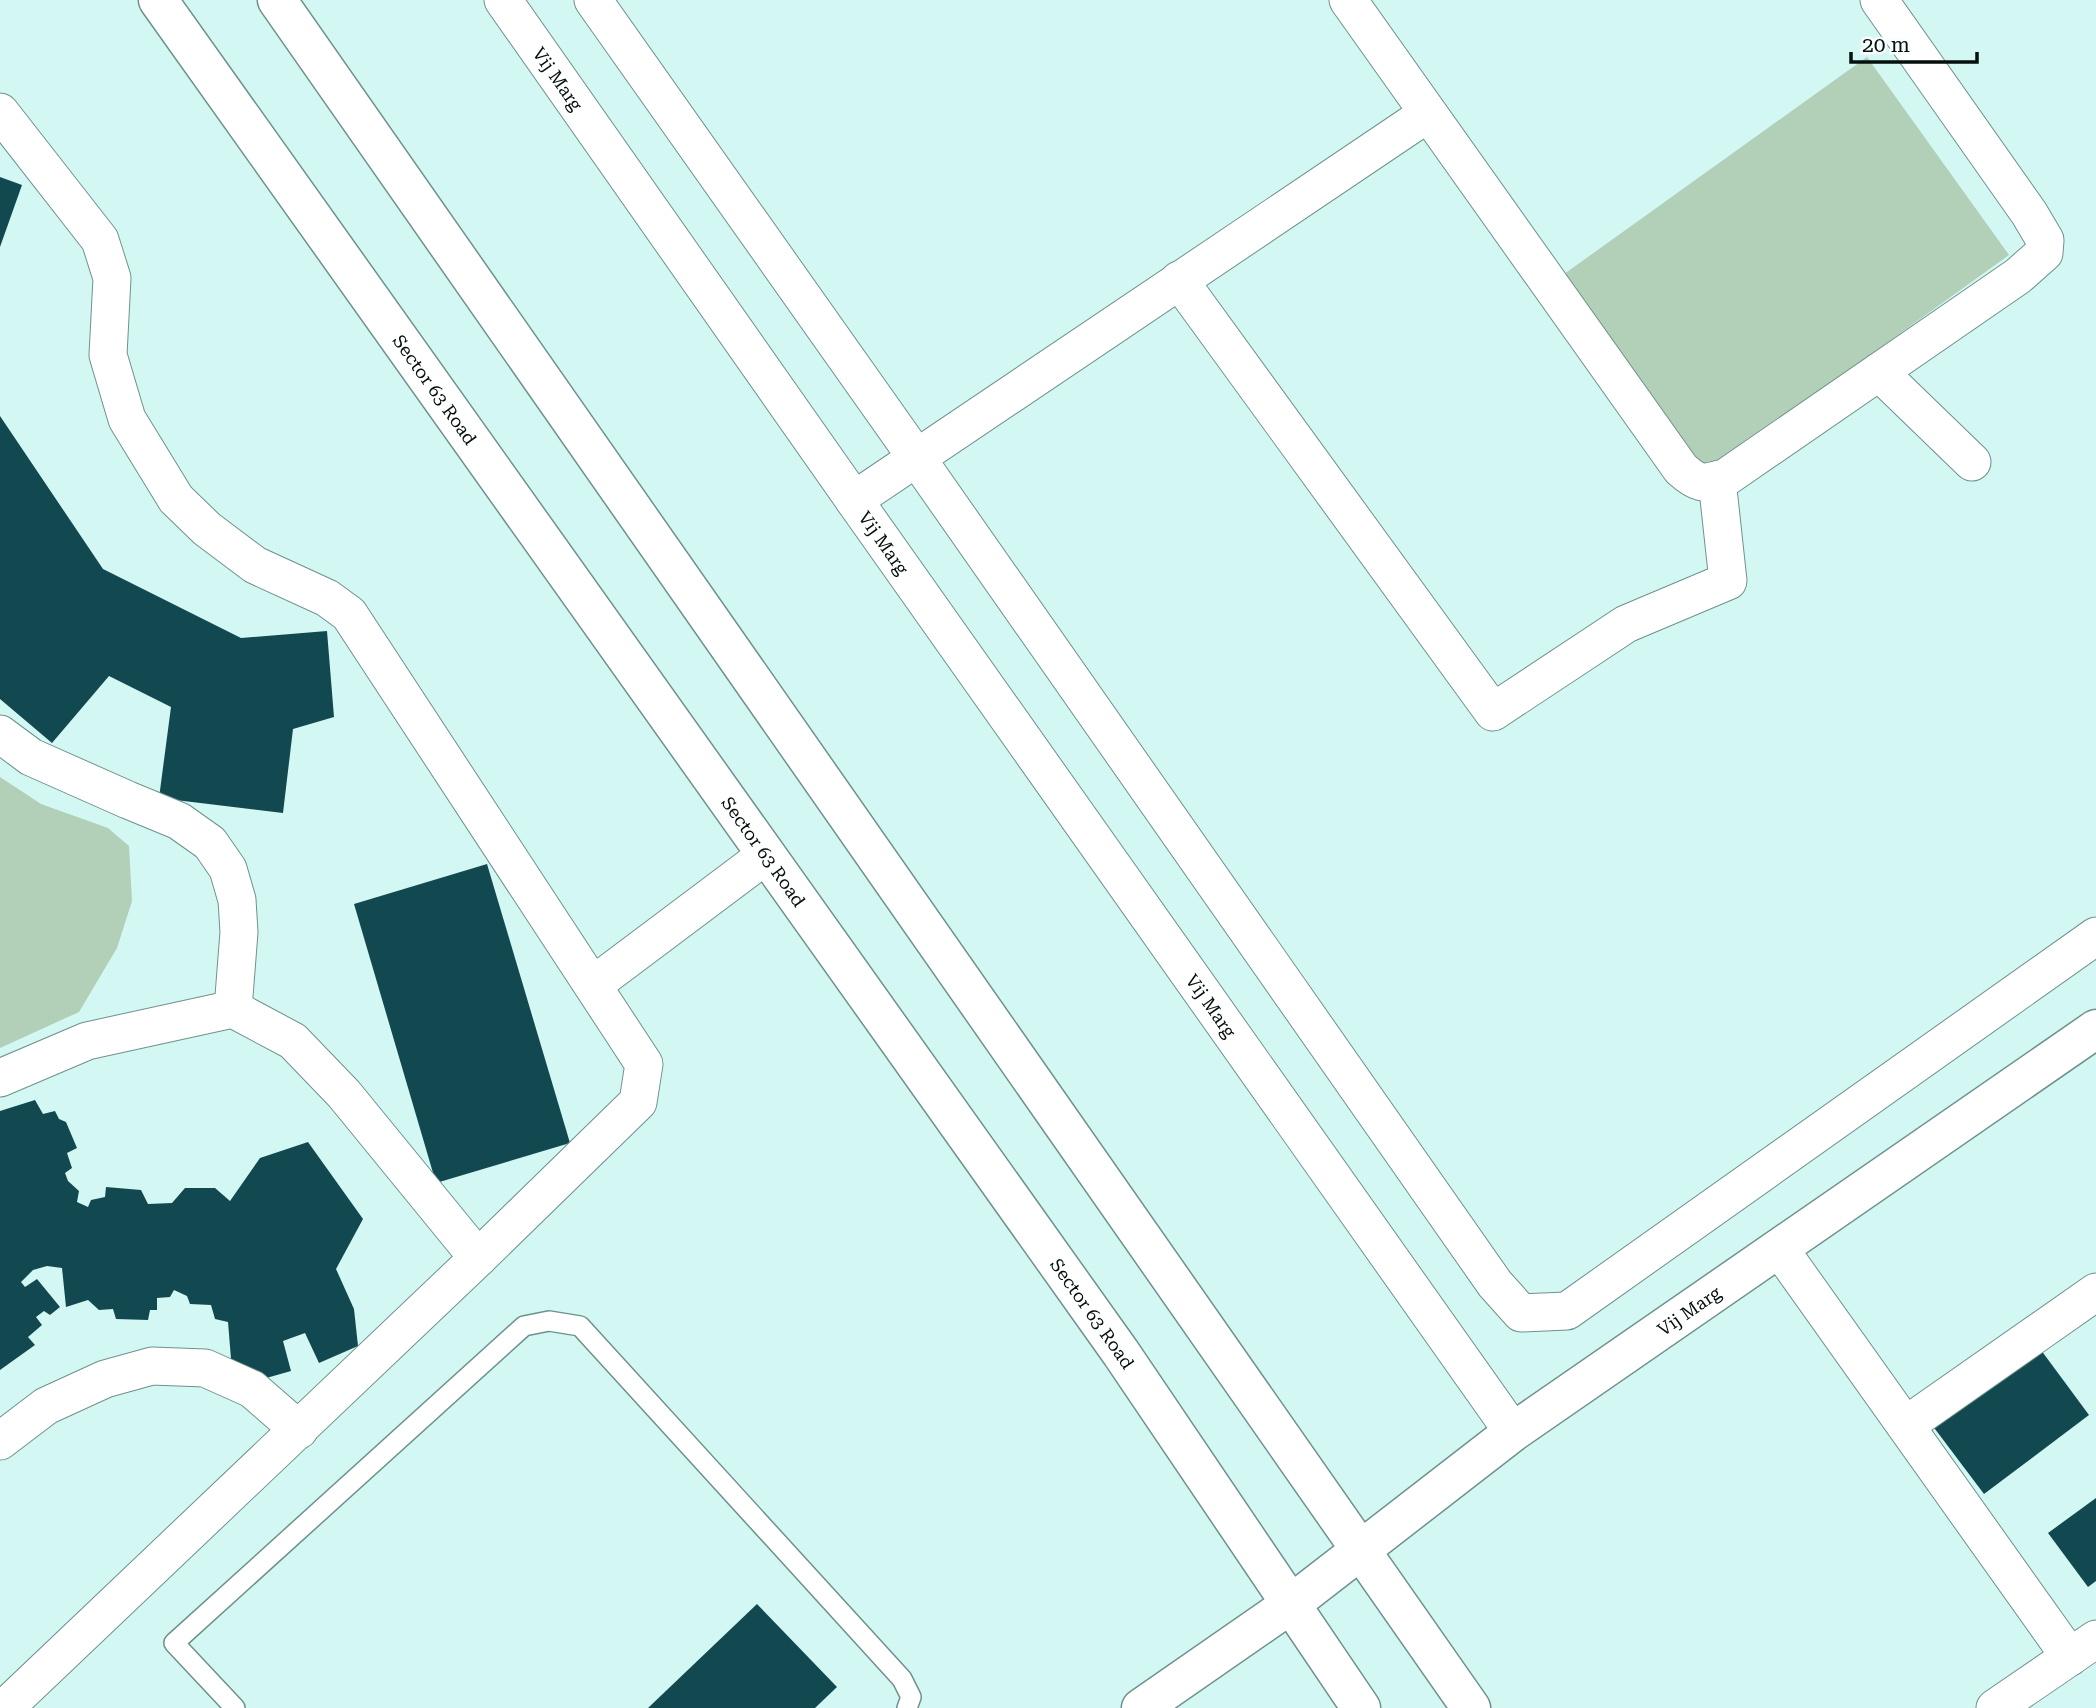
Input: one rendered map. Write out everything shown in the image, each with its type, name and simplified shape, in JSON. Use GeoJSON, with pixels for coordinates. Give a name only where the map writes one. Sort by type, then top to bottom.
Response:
{"type":"FeatureCollection","features":[{"type":"Feature","properties":{"kind":"street","name":"Sector 63 Road"},"geometry":{"type":"LineString","coordinates":[[158,0],[1121,1353],[1361,1708]]}},
{"type":"Feature","properties":{"kind":"street"},"geometry":{"type":"LineString","coordinates":[[277,0],[1471,1708]]}},
{"type":"Feature","properties":{"kind":"street","name":"Vij Marg"},"geometry":{"type":"LineString","coordinates":[[503,0],[1513,1432],[2096,1029]]}},
{"type":"Feature","properties":{"kind":"street"},"geometry":{"type":"LineString","coordinates":[[593,0],[1494,1284],[1521,1313],[1567,1311],[2096,936]]}},
{"type":"Feature","properties":{"kind":"street"},"geometry":{"type":"LineString","coordinates":[[1348,0],[1681,470],[1693,480],[1704,484],[1725,478],[2018,276],[2043,253],[2045,240],[2029,213],[1879,0]]}},
{"type":"Feature","properties":{"kind":"street"},"geometry":{"type":"LineString","coordinates":[[0,112],[100,240],[112,278],[108,355],[127,418],[176,499],[206,529],[254,565],[327,598],[349,614],[644,1064],[638,1102],[299,1430],[5,1708]]}},
{"type":"Feature","properties":{"kind":"street"},"geometry":{"type":"LineString","coordinates":[[854,500],[1427,114]]}},
{"type":"Feature","properties":{"kind":"street"},"geometry":{"type":"LineString","coordinates":[[1179,280],[1493,712],[1626,624],[1728,581],[1717,480]]}},
{"type":"Feature","properties":{"kind":"street"},"geometry":{"type":"LineString","coordinates":[[1879,372],[1972,462]]}},
{"type":"Feature","properties":{"kind":"street"},"geometry":{"type":"LineString","coordinates":[[0,734],[31,757],[179,821],[210,843],[228,869],[237,900],[239,932],[233,1009]]}},
{"type":"Feature","properties":{"kind":"street"},"geometry":{"type":"LineString","coordinates":[[593,985],[766,855]]}},
{"type":"Feature","properties":{"kind":"street"},"geometry":{"type":"LineString","coordinates":[[0,1078],[87,1041],[233,1009],[293,1041],[344,1094],[478,1258]]}},
{"type":"Feature","properties":{"kind":"street"},"geometry":{"type":"LineString","coordinates":[[1779,1248],[1906,1425],[2083,1648],[1995,1708]]}},
{"type":"Feature","properties":{"kind":"street"},"geometry":{"type":"LineString","coordinates":[[1906,1425],[2096,1293]]}},
{"type":"Feature","properties":{"kind":"street"},"geometry":{"type":"LineString","coordinates":[[0,1441],[46,1406],[105,1379],[152,1366],[205,1368],[253,1389],[299,1430]]}},
{"type":"Feature","properties":{"kind":"street"},"geometry":{"type":"LineString","coordinates":[[1141,1708],[1291,1604],[1513,1432]]}},
{"type":"Feature","properties":{"kind":"lane"},"geometry":{"type":"LineString","coordinates":[[234,1708],[174,1643],[524,1326],[549,1321],[580,1326],[902,1679],[911,1697],[907,1708]]}},
{"type":"Feature","properties":{"kind":"green space"},"geometry":{"type":"Polygon","coordinates":[[[1867,57],[2009,255],[1702,476],[1560,277],[1867,57]]]}},
{"type":"Feature","properties":{"kind":"green space"},"geometry":{"type":"Polygon","coordinates":[[[0,777],[41,804],[108,828],[129,846],[132,901],[117,948],[79,1012],[0,1048],[0,777]]]}},
{"type":"Feature","properties":{"kind":"building"},"geometry":{"type":"Polygon","coordinates":[[[0,177],[22,185],[0,247],[0,177]]]}},
{"type":"Feature","properties":{"kind":"building"},"geometry":{"type":"Polygon","coordinates":[[[0,416],[103,569],[241,638],[327,631],[334,717],[293,729],[283,813],[159,798],[171,707],[109,676],[52,743],[0,699],[0,416]]]}},
{"type":"Feature","properties":{"kind":"building"},"geometry":{"type":"Polygon","coordinates":[[[487,864],[570,1143],[436,1183],[354,904],[487,864]]]}},
{"type":"Feature","properties":{"kind":"building"},"geometry":{"type":"Polygon","coordinates":[[[35,1100],[43,1114],[55,1111],[59,1119],[66,1122],[77,1148],[67,1153],[72,1168],[65,1173],[68,1181],[79,1191],[77,1202],[88,1207],[91,1200],[105,1197],[106,1187],[141,1190],[148,1204],[172,1203],[185,1188],[215,1188],[230,1201],[260,1158],[308,1142],[363,1219],[336,1269],[354,1309],[358,1346],[319,1363],[305,1333],[283,1341],[291,1371],[252,1382],[231,1359],[228,1322],[215,1319],[211,1305],[190,1304],[187,1296],[174,1290],[170,1297],[157,1298],[157,1310],[150,1310],[148,1320],[116,1319],[113,1309],[99,1310],[88,1300],[66,1307],[62,1268],[47,1266],[33,1270],[21,1282],[25,1287],[37,1279],[60,1307],[50,1315],[44,1311],[36,1317],[42,1325],[28,1337],[35,1345],[0,1370],[0,1111],[35,1100]]]}},
{"type":"Feature","properties":{"kind":"building"},"geometry":{"type":"Polygon","coordinates":[[[2038,1346],[2089,1415],[1984,1494],[1932,1425],[2038,1346]]]}},
{"type":"Feature","properties":{"kind":"building"},"geometry":{"type":"Polygon","coordinates":[[[2096,1498],[2096,1581],[2088,1587],[2048,1533],[2096,1498]]]}},
{"type":"Feature","properties":{"kind":"building"},"geometry":{"type":"Polygon","coordinates":[[[757,1604],[837,1687],[815,1708],[648,1708],[757,1604]]]}}]}
